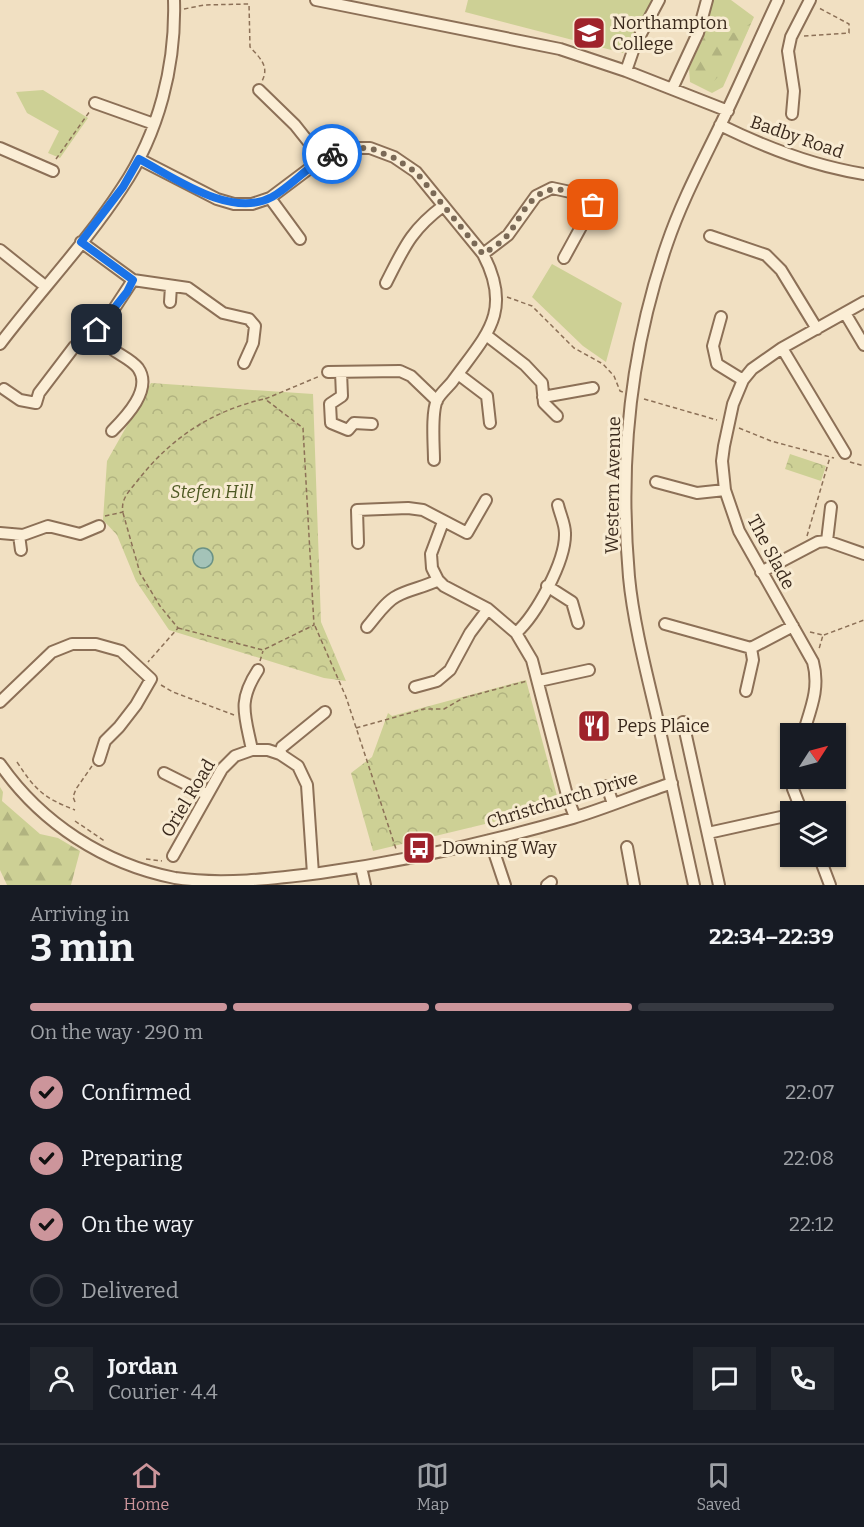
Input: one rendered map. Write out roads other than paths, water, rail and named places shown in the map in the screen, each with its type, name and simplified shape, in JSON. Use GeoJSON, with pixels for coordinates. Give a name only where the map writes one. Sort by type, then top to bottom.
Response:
{"type":"FeatureCollection","features":[{"type":"Feature","properties":{"kind":"street"},"geometry":{"type":"LineString","coordinates":[[318,0],[560,49],[626,71],[728,111]]}},
{"type":"Feature","properties":{"kind":"street"},"geometry":{"type":"LineString","coordinates":[[626,71],[635,45],[659,0]]}},
{"type":"Feature","properties":{"kind":"street"},"geometry":{"type":"LineString","coordinates":[[672,88],[698,33],[707,0]]}},
{"type":"Feature","properties":{"kind":"street","name":"Western Avenue"},"geometry":{"type":"LineString","coordinates":[[694,885],[646,672],[629,580],[626,530],[627,439],[637,358],[649,301],[667,243],[693,180],[728,111],[778,0]]}},
{"type":"Feature","properties":{"kind":"street"},"geometry":{"type":"LineString","coordinates":[[792,114],[794,91],[788,51],[791,37],[809,1]]}},
{"type":"Feature","properties":{"kind":"street"},"geometry":{"type":"LineString","coordinates":[[0,344],[123,187],[139,159],[154,124],[165,88],[172,51],[174,5]]}},
{"type":"Feature","properties":{"kind":"street"},"geometry":{"type":"LineString","coordinates":[[259,90],[295,125],[322,159]]}},
{"type":"Feature","properties":{"kind":"street"},"geometry":{"type":"LineString","coordinates":[[95,103],[154,124]]}},
{"type":"Feature","properties":{"kind":"street","name":"Badby Road"},"geometry":{"type":"LineString","coordinates":[[720,125],[777,151],[813,164],[864,174]]}},
{"type":"Feature","properties":{"kind":"street"},"geometry":{"type":"LineString","coordinates":[[0,148],[54,171]]}},
{"type":"Feature","properties":{"kind":"street"},"geometry":{"type":"LineString","coordinates":[[139,159],[217,199],[234,204],[252,204],[270,198],[322,159],[347,148],[370,148],[394,158],[416,172],[483,254],[491,269],[497,294],[493,322],[486,335],[436,401],[434,460]]}},
{"type":"Feature","properties":{"kind":"street"},"geometry":{"type":"LineString","coordinates":[[483,254],[508,235],[536,196],[552,188],[575,193],[598,208],[564,258]]}},
{"type":"Feature","properties":{"kind":"street"},"geometry":{"type":"LineString","coordinates":[[270,198],[300,239]]}},
{"type":"Feature","properties":{"kind":"street"},"geometry":{"type":"LineString","coordinates":[[386,284],[407,241],[417,228],[443,206]]}},
{"type":"Feature","properties":{"kind":"street"},"geometry":{"type":"LineString","coordinates":[[710,236],[766,255],[781,270],[817,329]]}},
{"type":"Feature","properties":{"kind":"street"},"geometry":{"type":"LineString","coordinates":[[81,242],[133,280],[188,288],[223,313],[249,319],[255,326],[253,343],[244,363]]}},
{"type":"Feature","properties":{"kind":"street"},"geometry":{"type":"LineString","coordinates":[[0,250],[45,286]]}},
{"type":"Feature","properties":{"kind":"street"},"geometry":{"type":"LineString","coordinates":[[4,389],[20,400],[36,403],[39,393],[74,347],[97,330],[127,292],[133,280]]}},
{"type":"Feature","properties":{"kind":"street"},"geometry":{"type":"LineString","coordinates":[[170,302],[171,286]]}},
{"type":"Feature","properties":{"kind":"street","name":"The Slade"},"geometry":{"type":"LineString","coordinates":[[806,723],[816,689],[813,662],[738,531],[725,490],[722,461],[728,423],[743,380],[752,369],[782,348],[864,302]]}},
{"type":"Feature","properties":{"kind":"street"},"geometry":{"type":"LineString","coordinates":[[845,313],[864,345]]}},
{"type":"Feature","properties":{"kind":"street"},"geometry":{"type":"LineString","coordinates":[[721,317],[713,346],[717,364],[743,380]]}},
{"type":"Feature","properties":{"kind":"street"},"geometry":{"type":"LineString","coordinates":[[97,330],[110,347],[137,366],[142,377],[142,388],[124,419],[112,431]]}},
{"type":"Feature","properties":{"kind":"street"},"geometry":{"type":"LineString","coordinates":[[486,335],[525,365],[542,383],[544,403],[556,417]]}},
{"type":"Feature","properties":{"kind":"street"},"geometry":{"type":"LineString","coordinates":[[782,348],[844,458]]}},
{"type":"Feature","properties":{"kind":"street"},"geometry":{"type":"LineString","coordinates":[[328,372],[400,371],[411,376],[436,401]]}},
{"type":"Feature","properties":{"kind":"street"},"geometry":{"type":"LineString","coordinates":[[340,372],[342,396],[330,404],[332,423],[348,430],[354,423],[372,424]]}},
{"type":"Feature","properties":{"kind":"street"},"geometry":{"type":"LineString","coordinates":[[458,374],[487,396],[490,423]]}},
{"type":"Feature","properties":{"kind":"street"},"geometry":{"type":"LineString","coordinates":[[543,397],[593,388]]}},
{"type":"Feature","properties":{"kind":"street"},"geometry":{"type":"LineString","coordinates":[[656,483],[697,493],[725,490]]}},
{"type":"Feature","properties":{"kind":"street"},"geometry":{"type":"LineString","coordinates":[[358,543],[357,510],[408,508],[423,510],[442,522],[467,533],[486,500]]}},
{"type":"Feature","properties":{"kind":"street"},"geometry":{"type":"LineString","coordinates":[[516,633],[526,624],[560,561],[565,532],[558,505]]}},
{"type":"Feature","properties":{"kind":"street"},"geometry":{"type":"LineString","coordinates":[[827,541],[831,507]]}},
{"type":"Feature","properties":{"kind":"street"},"geometry":{"type":"LineString","coordinates":[[442,522],[431,554],[432,568],[444,586],[488,609],[516,633],[532,660],[568,799],[575,817]]}},
{"type":"Feature","properties":{"kind":"street"},"geometry":{"type":"LineString","coordinates":[[0,533],[19,535],[48,526],[80,534],[99,526]]}},
{"type":"Feature","properties":{"kind":"street"},"geometry":{"type":"LineString","coordinates":[[19,535],[21,550]]}},
{"type":"Feature","properties":{"kind":"street"},"geometry":{"type":"LineString","coordinates":[[761,572],[818,542],[827,541],[864,554]]}},
{"type":"Feature","properties":{"kind":"street"},"geometry":{"type":"LineString","coordinates":[[367,627],[388,602],[398,595],[438,580]]}},
{"type":"Feature","properties":{"kind":"street"},"geometry":{"type":"LineString","coordinates":[[547,586],[572,602],[578,623]]}},
{"type":"Feature","properties":{"kind":"street"},"geometry":{"type":"LineString","coordinates":[[415,687],[437,681],[450,670],[470,633],[488,609]]}},
{"type":"Feature","properties":{"kind":"street"},"geometry":{"type":"LineString","coordinates":[[665,624],[751,648],[793,627]]}},
{"type":"Feature","properties":{"kind":"street"},"geometry":{"type":"LineString","coordinates":[[0,702],[51,652],[72,644],[96,644],[121,651],[151,679],[136,705],[105,741],[99,760]]}},
{"type":"Feature","properties":{"kind":"street"},"geometry":{"type":"LineString","coordinates":[[746,691],[753,660],[751,648]]}},
{"type":"Feature","properties":{"kind":"street"},"geometry":{"type":"LineString","coordinates":[[258,670],[250,683],[243,706],[252,750],[268,750],[280,754],[298,766],[307,785],[313,874]]}},
{"type":"Feature","properties":{"kind":"street"},"geometry":{"type":"LineString","coordinates":[[539,681],[589,670]]}},
{"type":"Feature","properties":{"kind":"street"},"geometry":{"type":"LineString","coordinates":[[280,754],[282,747],[325,712]]}},
{"type":"Feature","properties":{"kind":"street"},"geometry":{"type":"LineString","coordinates":[[683,722],[719,885]]}},
{"type":"Feature","properties":{"kind":"street","name":"Oriel Road"},"geometry":{"type":"LineString","coordinates":[[173,856],[222,769],[235,756],[252,750]]}},
{"type":"Feature","properties":{"kind":"street","name":"Christchurch Drive"},"geometry":{"type":"LineString","coordinates":[[0,764],[41,810],[68,832],[99,852],[124,864],[177,878],[233,883],[361,867],[490,840],[575,817],[672,783]]}},
{"type":"Feature","properties":{"kind":"street"},"geometry":{"type":"LineString","coordinates":[[164,772],[206,794]]}},
{"type":"Feature","properties":{"kind":"street"},"geometry":{"type":"LineString","coordinates":[[607,786],[613,804]]}},
{"type":"Feature","properties":{"kind":"street"},"geometry":{"type":"LineString","coordinates":[[708,833],[780,817]]}},
{"type":"Feature","properties":{"kind":"street"},"geometry":{"type":"LineString","coordinates":[[490,840],[505,885]]}},
{"type":"Feature","properties":{"kind":"street"},"geometry":{"type":"LineString","coordinates":[[627,847],[634,885]]}},
{"type":"Feature","properties":{"kind":"street"},"geometry":{"type":"LineString","coordinates":[[361,867],[365,885]]}},
{"type":"Feature","properties":{"kind":"street"},"geometry":{"type":"LineString","coordinates":[[823,867],[830,885]]}},
{"type":"Feature","properties":{"kind":"water"},"geometry":{"type":"Polygon","coordinates":[[[199,548],[207,548],[213,554],[213,562],[207,568],[199,568],[193,562],[193,554],[199,548]]]}},
{"type":"Feature","properties":{"kind":"place","name":"Northampton College"},"geometry":{"type":"Point","coordinates":[589,33]}},
{"type":"Feature","properties":{"kind":"place","name":"Peps Plaice"},"geometry":{"type":"Point","coordinates":[594,726]}},
{"type":"Feature","properties":{"kind":"place","name":"Downing Way"},"geometry":{"type":"Point","coordinates":[419,848]}},
{"type":"Feature","properties":{"kind":"park label","name":"Stefen Hill"},"geometry":{"type":"Point","coordinates":[212,492]}}]}
